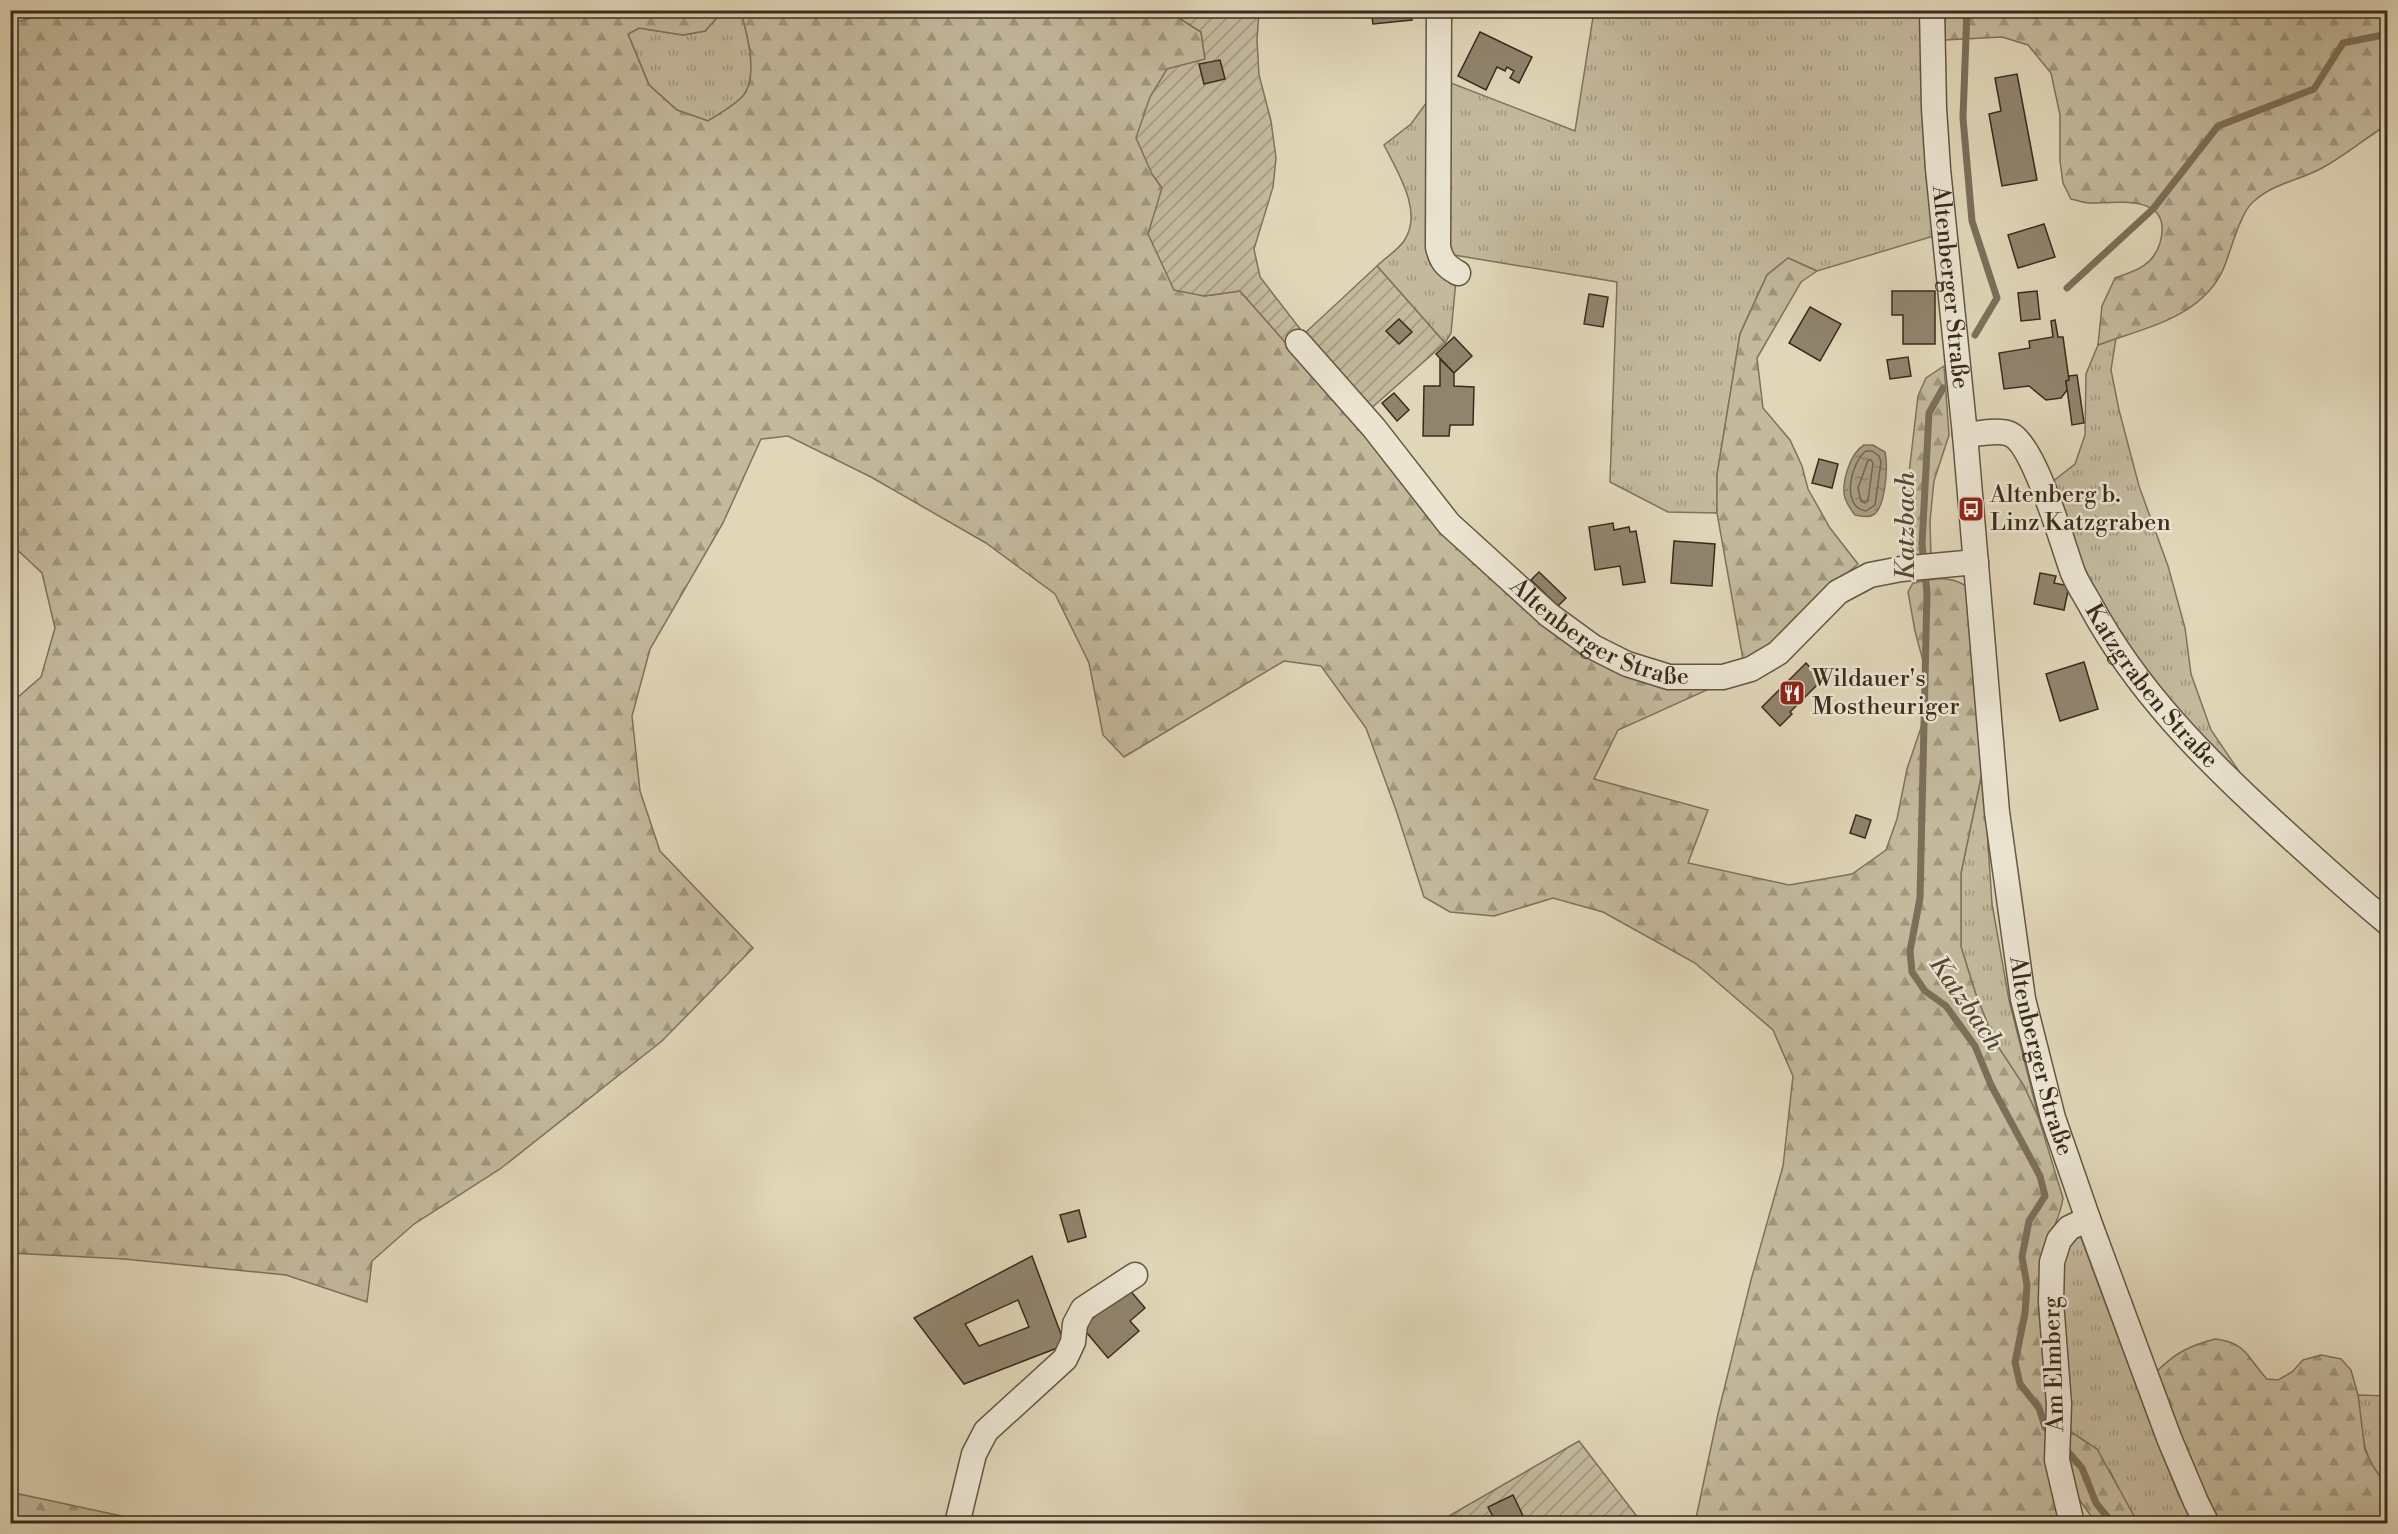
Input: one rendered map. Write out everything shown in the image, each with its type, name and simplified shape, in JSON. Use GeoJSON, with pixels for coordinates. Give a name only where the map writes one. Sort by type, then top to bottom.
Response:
{"type":"FeatureCollection","features":[{"type":"Feature","properties":{"kind":"street"},"geometry":{"type":"LineString","coordinates":[[1439,10],[1438,247],[1446,267],[1458,273]]}},
{"type":"Feature","properties":{"kind":"street","name":"Altenberger Straße"},"geometry":{"type":"LineString","coordinates":[[1932,10],[1938,169],[1965,435],[1998,812],[2023,999],[2053,1118],[2088,1219],[2169,1438],[2207,1524]]}},
{"type":"Feature","properties":{"kind":"street","name":"Altenberger Straße"},"geometry":{"type":"LineString","coordinates":[[1298,342],[1374,428],[1449,524],[1549,615],[1593,647],[1627,664],[1669,677],[1723,677],[1751,669],[1778,653],[1838,592],[1870,575],[1976,562]]}},
{"type":"Feature","properties":{"kind":"street","name":"Katzgraben Straße"},"geometry":{"type":"LineString","coordinates":[[1965,435],[2011,434],[2025,447],[2036,469],[2074,576],[2120,654],[2151,697],[2224,776],[2352,894],[2388,923]]}},
{"type":"Feature","properties":{"kind":"street","name":"Am Elmberg"},"geometry":{"type":"LineString","coordinates":[[2072,1524],[2057,1460],[2058,1438],[2051,1302],[2052,1262],[2059,1240],[2069,1228],[2088,1219]]}},
{"type":"Feature","properties":{"kind":"street"},"geometry":{"type":"LineString","coordinates":[[957,1524],[974,1454],[986,1431],[1065,1359],[1073,1342],[1075,1324],[1083,1309],[1135,1275]]}},
{"type":"Feature","properties":{"kind":"green space"},"geometry":{"type":"Polygon","coordinates":[[[64,10],[723,11],[705,31],[683,35],[639,28],[628,34],[649,85],[677,110],[708,121],[735,103],[748,88],[750,55],[741,12],[738,11],[1168,11],[1201,32],[1205,59],[1152,174],[1162,188],[1204,296],[1240,291],[1336,399],[1569,640],[1718,685],[1618,730],[1594,779],[1708,810],[1688,863],[1789,885],[1852,874],[1886,850],[1897,819],[1907,769],[1927,710],[1926,672],[1908,592],[1913,583],[1934,579],[1953,580],[1966,586],[1983,768],[1961,873],[1961,947],[1976,995],[1995,1042],[2024,1086],[2039,1119],[2063,1198],[2046,1247],[2066,1523],[1695,1523],[1718,1414],[1751,1280],[1783,1166],[1793,1076],[1773,1030],[1695,963],[1603,912],[1553,898],[1494,916],[1450,912],[1424,897],[1366,728],[1321,666],[1284,661],[1124,757],[1103,735],[1089,663],[1055,594],[986,543],[871,477],[788,436],[761,439],[723,523],[650,649],[632,716],[640,791],[660,851],[753,948],[662,1041],[500,1169],[414,1224],[372,1261],[367,1302],[286,1275],[124,1259],[11,1253],[10,704],[41,677],[55,628],[42,573],[11,544],[11,23],[64,10]]]}},
{"type":"Feature","properties":{"kind":"green space"},"geometry":{"type":"Polygon","coordinates":[[[723,11],[741,12],[750,55],[750,78],[743,96],[708,121],[677,110],[649,85],[628,34],[639,28],[683,35],[705,31],[723,11]]]}},
{"type":"Feature","properties":{"kind":"green space"},"geometry":{"type":"Polygon","coordinates":[[[1168,11],[1259,11],[1257,40],[1259,75],[1271,121],[1276,158],[1273,187],[1254,249],[1260,277],[1304,334],[1377,266],[1445,343],[1368,411],[1290,348],[1240,291],[1204,296],[1174,290],[1148,234],[1162,188],[1152,174],[1136,138],[1150,97],[1167,69],[1205,59],[1201,32],[1168,11]]]}},
{"type":"Feature","properties":{"kind":"green space"},"geometry":{"type":"Polygon","coordinates":[[[1594,11],[1922,11],[1926,177],[1937,235],[1817,271],[1788,258],[1767,275],[1740,334],[1717,475],[1717,513],[1668,512],[1610,482],[1617,282],[1448,254],[1446,81],[1575,131],[1594,11]]]}},
{"type":"Feature","properties":{"kind":"green space"},"geometry":{"type":"Polygon","coordinates":[[[1945,11],[2387,11],[2387,125],[2330,163],[2270,190],[2253,202],[2240,222],[2216,283],[2188,309],[2153,326],[2098,345],[2102,306],[2115,278],[2136,270],[2153,257],[2160,243],[2162,227],[2159,216],[2151,208],[2141,204],[2087,203],[2071,199],[2063,183],[2060,161],[2060,115],[2051,73],[2028,45],[2002,37],[1945,40],[1945,11]]]}},
{"type":"Feature","properties":{"kind":"green space"},"geometry":{"type":"Polygon","coordinates":[[[1432,95],[1432,156],[1456,280],[1451,333],[1445,343],[1377,266],[1404,241],[1411,217],[1406,192],[1384,145],[1411,124],[1432,95]]]}},
{"type":"Feature","properties":{"kind":"green space"},"geometry":{"type":"Polygon","coordinates":[[[1788,258],[1817,271],[1801,282],[1757,358],[1763,408],[1790,440],[1802,466],[1808,489],[1830,528],[1858,564],[1833,585],[1778,647],[1744,665],[1717,513],[1717,475],[1740,334],[1767,275],[1788,258]]]}},
{"type":"Feature","properties":{"kind":"green space"},"geometry":{"type":"Polygon","coordinates":[[[2116,338],[2111,370],[2119,410],[2139,486],[2168,566],[2185,628],[2191,674],[2211,730],[2249,786],[2146,680],[2086,581],[2052,482],[2075,464],[2085,435],[2086,374],[2098,345],[2116,338]]]}},
{"type":"Feature","properties":{"kind":"green space"},"geometry":{"type":"Polygon","coordinates":[[[1944,366],[1949,435],[1934,481],[1930,521],[1931,557],[1913,560],[1905,546],[1906,499],[1918,396],[1926,378],[1944,366]]]}},
{"type":"Feature","properties":{"kind":"green space"},"geometry":{"type":"Polygon","coordinates":[[[1983,768],[1992,904],[2009,1000],[2039,1119],[2024,1086],[1995,1042],[1976,995],[1961,947],[1961,873],[1983,768]]]}},
{"type":"Feature","properties":{"kind":"green space"},"geometry":{"type":"Polygon","coordinates":[[[2080,1235],[2157,1441],[2179,1496],[2195,1523],[2138,1523],[2110,1471],[2065,1428],[2056,1279],[2070,1237],[2080,1235]]]}},
{"type":"Feature","properties":{"kind":"green space"},"geometry":{"type":"Polygon","coordinates":[[[2215,1339],[2241,1348],[2267,1379],[2278,1380],[2292,1372],[2303,1360],[2321,1355],[2341,1359],[2351,1370],[2358,1395],[2365,1450],[2387,1487],[2387,1523],[2221,1523],[2186,1449],[2157,1371],[2184,1350],[2215,1339]]]}},
{"type":"Feature","properties":{"kind":"green space"},"geometry":{"type":"Polygon","coordinates":[[[2358,1395],[2387,1396],[2387,1487],[2372,1467],[2364,1444],[2358,1395]]]}},
{"type":"Feature","properties":{"kind":"green space"},"geometry":{"type":"Polygon","coordinates":[[[2065,1428],[2097,1449],[2138,1523],[2096,1523],[2071,1488],[2065,1428]]]}},
{"type":"Feature","properties":{"kind":"green space"},"geometry":{"type":"Polygon","coordinates":[[[1579,1441],[1642,1523],[1435,1524],[1579,1441]]]}},
{"type":"Feature","properties":{"kind":"green space"},"geometry":{"type":"Polygon","coordinates":[[[10,1492],[154,1523],[11,1523],[10,1492]]]}},
{"type":"Feature","properties":{"kind":"water"},"geometry":{"type":"Polygon","coordinates":[[[1864,445],[1873,445],[1885,452],[1886,466],[1881,504],[1873,515],[1866,517],[1855,515],[1844,492],[1851,461],[1864,445]]]}},
{"type":"Feature","properties":{"kind":"building"},"geometry":{"type":"Polygon","coordinates":[[[1371,10],[1411,10],[1412,20],[1373,24],[1371,10]]]}},
{"type":"Feature","properties":{"kind":"building"},"geometry":{"type":"Polygon","coordinates":[[[1480,32],[1532,57],[1519,83],[1510,78],[1514,71],[1507,67],[1505,71],[1497,67],[1486,90],[1458,76],[1480,32]]]}},
{"type":"Feature","properties":{"kind":"building"},"geometry":{"type":"Polygon","coordinates":[[[1220,60],[1225,79],[1204,84],[1199,64],[1220,60]]]}},
{"type":"Feature","properties":{"kind":"building"},"geometry":{"type":"Polygon","coordinates":[[[2017,74],[2037,180],[2002,186],[1989,114],[2001,111],[1995,78],[2017,74]]]}},
{"type":"Feature","properties":{"kind":"building"},"geometry":{"type":"Polygon","coordinates":[[[2044,224],[2055,257],[2018,268],[2008,235],[2044,224]]]}},
{"type":"Feature","properties":{"kind":"building"},"geometry":{"type":"Polygon","coordinates":[[[1892,291],[1935,291],[1935,344],[1903,344],[1903,315],[1892,315],[1892,291]]]}},
{"type":"Feature","properties":{"kind":"building"},"geometry":{"type":"Polygon","coordinates":[[[2037,291],[2040,319],[2021,321],[2018,293],[2037,291]]]}},
{"type":"Feature","properties":{"kind":"building"},"geometry":{"type":"Polygon","coordinates":[[[1589,294],[1608,297],[1603,327],[1584,324],[1589,294]]]}},
{"type":"Feature","properties":{"kind":"building"},"geometry":{"type":"Polygon","coordinates":[[[1810,307],[1841,324],[1820,361],[1789,343],[1810,307]]]}},
{"type":"Feature","properties":{"kind":"building"},"geometry":{"type":"Polygon","coordinates":[[[1399,319],[1412,332],[1399,344],[1386,331],[1399,319]]]}},
{"type":"Feature","properties":{"kind":"building"},"geometry":{"type":"Polygon","coordinates":[[[2055,320],[2058,337],[2063,337],[2069,380],[2066,381],[2067,390],[2061,398],[2046,400],[2029,386],[2004,389],[1999,353],[2030,348],[2029,341],[2053,337],[2051,321],[2055,320]]]}},
{"type":"Feature","properties":{"kind":"building"},"geometry":{"type":"Polygon","coordinates":[[[1454,337],[1472,356],[1454,373],[1436,354],[1454,337]]]}},
{"type":"Feature","properties":{"kind":"building"},"geometry":{"type":"Polygon","coordinates":[[[1908,357],[1911,376],[1890,379],[1887,360],[1908,357]]]}},
{"type":"Feature","properties":{"kind":"building"},"geometry":{"type":"Polygon","coordinates":[[[1440,359],[1454,373],[1454,386],[1474,387],[1473,425],[1450,425],[1449,436],[1423,436],[1424,386],[1440,386],[1440,359]]]}},
{"type":"Feature","properties":{"kind":"building"},"geometry":{"type":"Polygon","coordinates":[[[2077,375],[2084,423],[2072,425],[2066,381],[2069,380],[2069,376],[2077,375]]]}},
{"type":"Feature","properties":{"kind":"building"},"geometry":{"type":"Polygon","coordinates":[[[1394,393],[1409,410],[1397,421],[1382,403],[1394,393]]]}},
{"type":"Feature","properties":{"kind":"building"},"geometry":{"type":"Polygon","coordinates":[[[1819,459],[1838,464],[1832,488],[1812,483],[1819,459]]]}},
{"type":"Feature","properties":{"kind":"building"},"geometry":{"type":"Polygon","coordinates":[[[1613,523],[1614,530],[1629,527],[1630,532],[1636,531],[1645,582],[1623,585],[1620,566],[1595,570],[1589,527],[1613,523]]]}},
{"type":"Feature","properties":{"kind":"building"},"geometry":{"type":"Polygon","coordinates":[[[1674,541],[1715,544],[1712,586],[1671,583],[1674,541]]]}},
{"type":"Feature","properties":{"kind":"building"},"geometry":{"type":"Polygon","coordinates":[[[1539,572],[1566,598],[1558,606],[1531,580],[1539,572]]]}},
{"type":"Feature","properties":{"kind":"building"},"geometry":{"type":"Polygon","coordinates":[[[2040,573],[2056,576],[2054,583],[2069,586],[2064,610],[2034,604],[2040,573]]]}},
{"type":"Feature","properties":{"kind":"building"},"geometry":{"type":"Polygon","coordinates":[[[2084,662],[2098,709],[2060,721],[2046,674],[2084,662]]]}},
{"type":"Feature","properties":{"kind":"building","name":"Wildauer's Mostheuriger"},"geometry":{"type":"Polygon","coordinates":[[[1806,663],[1822,680],[1790,712],[1792,714],[1780,726],[1762,707],[1806,663]]]}},
{"type":"Feature","properties":{"kind":"building"},"geometry":{"type":"Polygon","coordinates":[[[1856,815],[1871,820],[1865,838],[1850,833],[1856,815]]]}},
{"type":"Feature","properties":{"kind":"building"},"geometry":{"type":"Polygon","coordinates":[[[1079,1210],[1086,1237],[1068,1242],[1060,1215],[1079,1210]]]}},
{"type":"Feature","properties":{"kind":"building"},"geometry":{"type":"Polygon","coordinates":[[[1032,1256],[1065,1345],[964,1384],[914,1318],[1032,1256]],[[1018,1300],[965,1324],[979,1346],[1029,1327],[1018,1300]]]}},
{"type":"Feature","properties":{"kind":"building"},"geometry":{"type":"Polygon","coordinates":[[[1128,1288],[1145,1308],[1130,1321],[1139,1331],[1108,1358],[1082,1327],[1128,1288]]]}},
{"type":"Feature","properties":{"kind":"building"},"geometry":{"type":"Polygon","coordinates":[[[1513,1495],[1524,1518],[1512,1524],[1497,1524],[1488,1507],[1513,1495]]]}},
{"type":"Feature","properties":{"kind":"waterway","name":"Katzbach"},"geometry":{"type":"LineString","coordinates":[[1967,10],[1963,118],[1972,221],[1997,298],[1975,335]]}},
{"type":"Feature","properties":{"kind":"waterway"},"geometry":{"type":"LineString","coordinates":[[2067,288],[2153,209],[2218,126],[2314,89],[2343,43],[2388,34]]}},
{"type":"Feature","properties":{"kind":"waterway","name":"Katzbach"},"geometry":{"type":"LineString","coordinates":[[1943,388],[1929,413],[1922,544],[1927,593],[1920,898],[1910,951],[1912,972],[1925,991],[1946,1006],[1975,1046],[1991,1085],[2040,1176],[2045,1196],[2029,1221],[2022,1257],[2027,1285],[2025,1313],[2015,1362],[2020,1384],[2039,1408],[2045,1427],[2052,1435]]}},
{"type":"Feature","properties":{"kind":"waterway","name":"Katzbach"},"geometry":{"type":"LineString","coordinates":[[2064,1447],[2082,1468],[2096,1503],[2113,1524]]}},
{"type":"Feature","properties":{"kind":"place","name":"Altenberg b. Linz Katzgraben"},"geometry":{"type":"Point","coordinates":[1971,509]}},
{"type":"Feature","properties":{"kind":"place","name":"Wildauer's Mostheuriger"},"geometry":{"type":"Point","coordinates":[1792,693]}}]}
